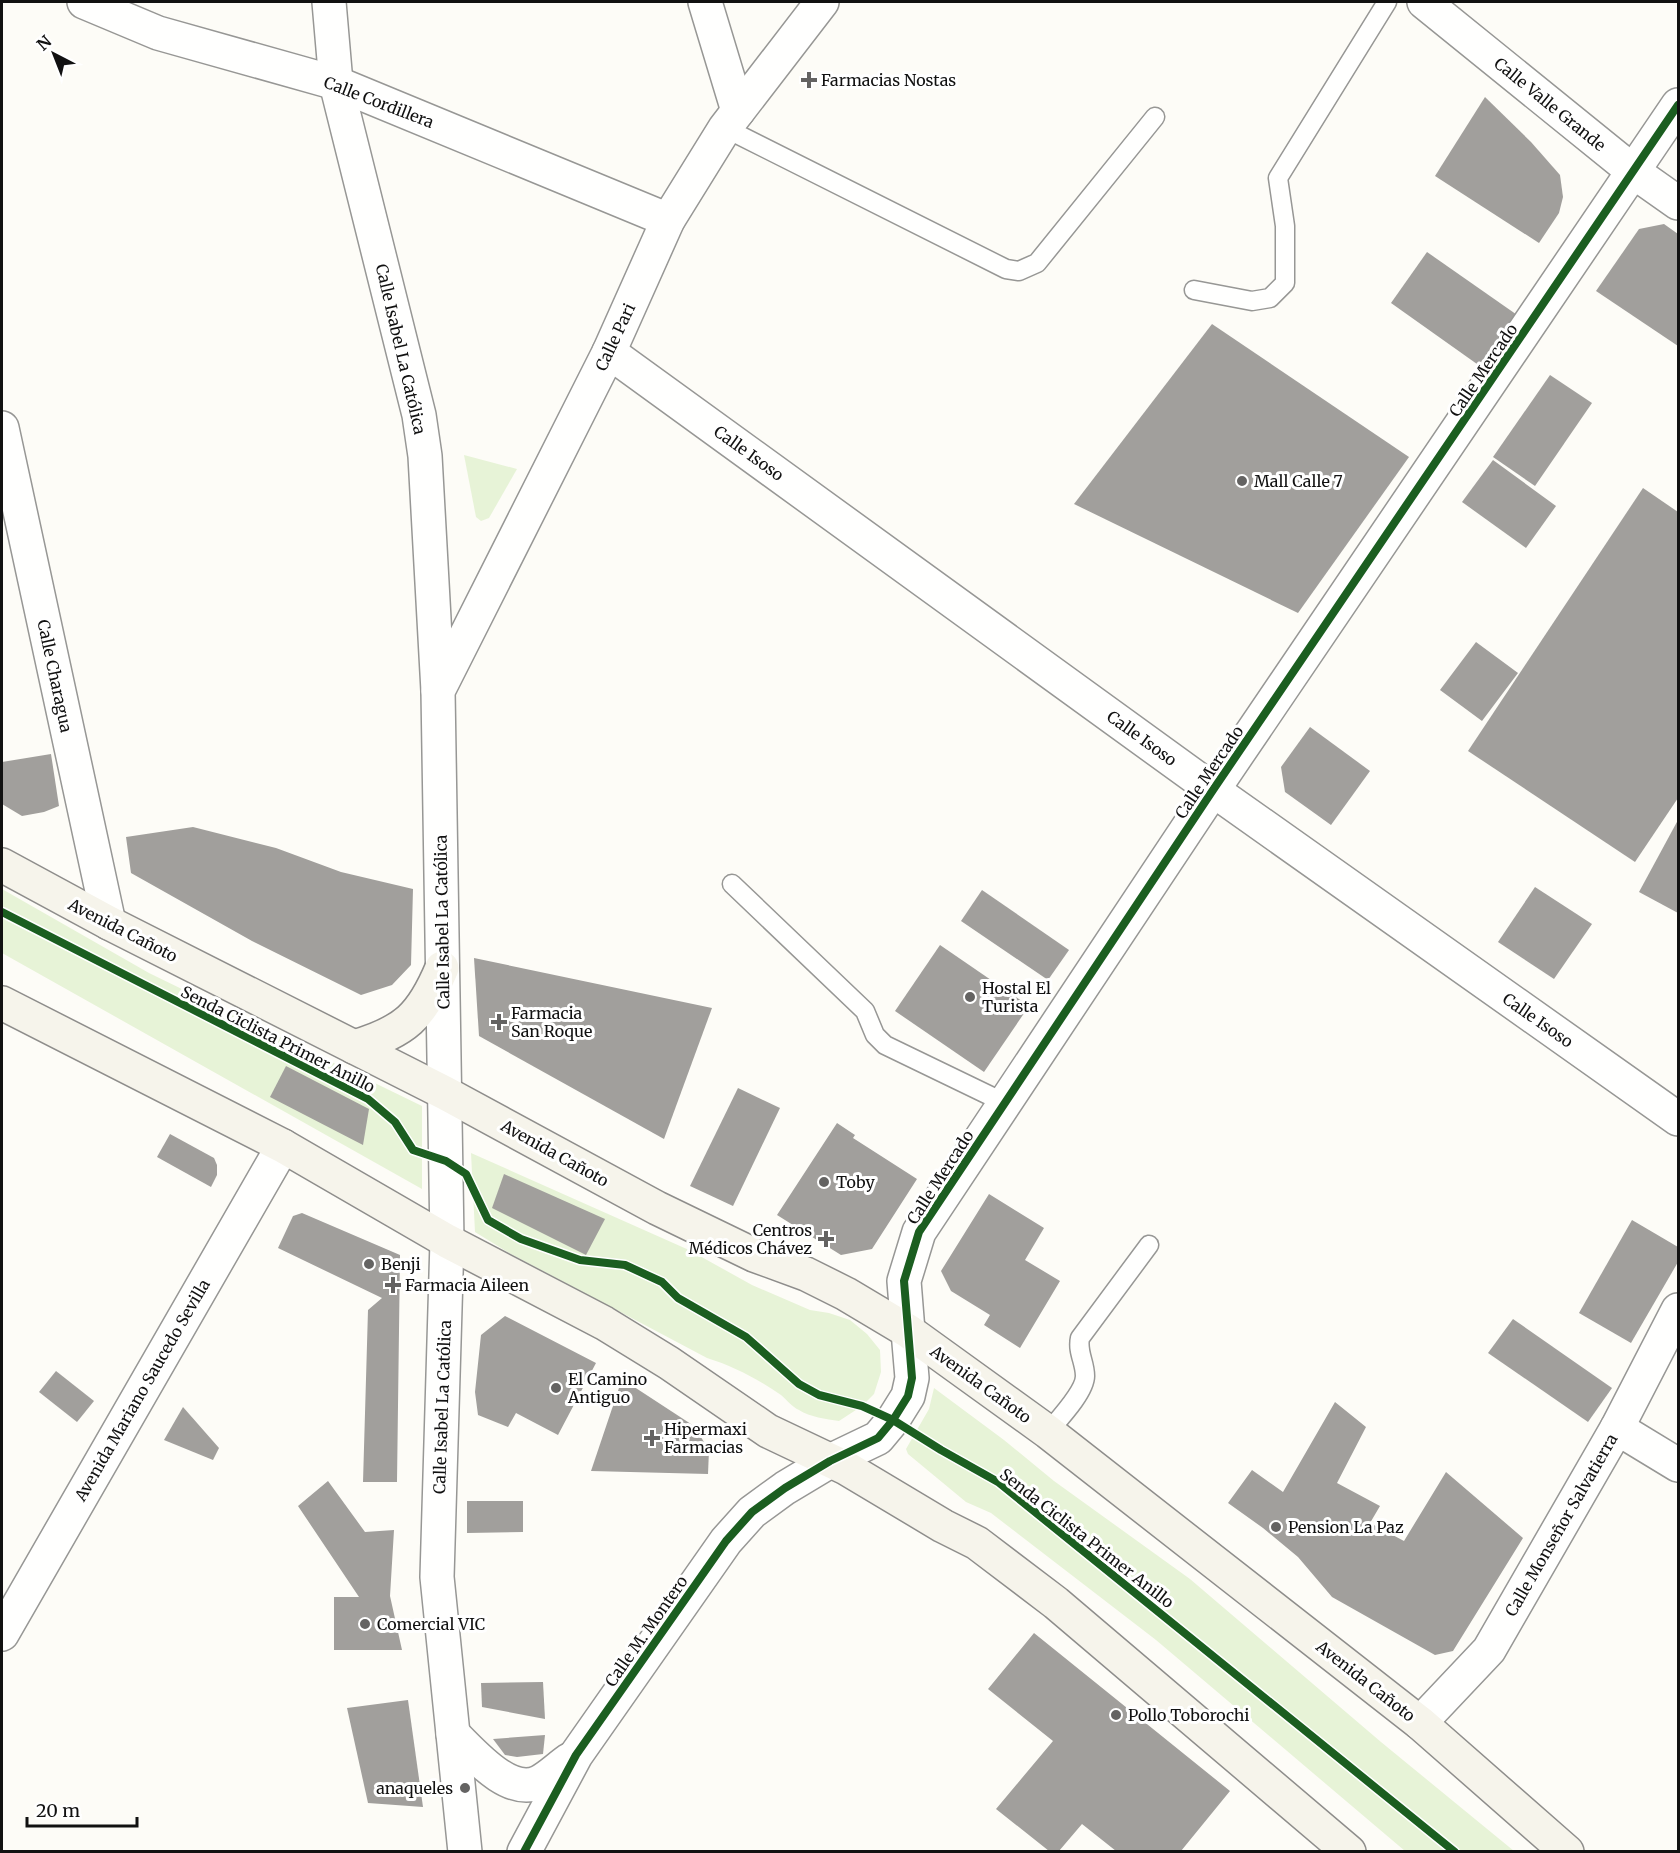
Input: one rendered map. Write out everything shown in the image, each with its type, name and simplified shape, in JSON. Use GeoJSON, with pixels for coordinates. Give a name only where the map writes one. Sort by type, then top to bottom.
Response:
{"type":"FeatureCollection","features":[{"type":"Feature","properties":{"kind":"main road","name":"Avenida Cañoto"},"geometry":{"type":"LineString","coordinates":[[2,865],[109,923],[445,1093],[657,1208],[754,1255],[806,1275],[846,1294],[908,1331],[1048,1432],[1420,1723],[1567,1851]]}},
{"type":"Feature","properties":{"kind":"main road"},"geometry":{"type":"LineString","coordinates":[[354,1047],[384,1038],[410,1021],[430,996],[442,968]]}},
{"type":"Feature","properties":{"kind":"main road"},"geometry":{"type":"LineString","coordinates":[[2,1002],[283,1146],[447,1241],[604,1323],[669,1363],[768,1431],[846,1468],[976,1543],[1056,1604],[1349,1851]]}},
{"type":"Feature","properties":{"kind":"street","name":"Calle Cordillera"},"geometry":{"type":"LineString","coordinates":[[84,2],[158,33],[336,83],[668,220]]}},
{"type":"Feature","properties":{"kind":"street","name":"Calle Isabel La Católica"},"geometry":{"type":"LineString","coordinates":[[329,2],[336,83],[419,415],[425,456],[438,691],[447,1241],[437,1577],[465,1851]]}},
{"type":"Feature","properties":{"kind":"street"},"geometry":{"type":"LineString","coordinates":[[705,2],[731,120]]}},
{"type":"Feature","properties":{"kind":"street","name":"Calle Pari"},"geometry":{"type":"LineString","coordinates":[[438,691],[609,352],[668,220],[731,120],[822,2]]}},
{"type":"Feature","properties":{"kind":"street","name":"Calle Valle Grande"},"geometry":{"type":"LineString","coordinates":[[1424,2],[1634,172],[1678,203]]}},
{"type":"Feature","properties":{"kind":"street","name":"Calle Mercado"},"geometry":{"type":"LineString","coordinates":[[830,1461],[878,1438],[908,1396],[912,1378],[904,1281],[919,1232],[1213,790],[1678,105]]}},
{"type":"Feature","properties":{"kind":"street","name":"Calle Isoso"},"geometry":{"type":"LineString","coordinates":[[609,352],[1213,790],[1678,1119]]}},
{"type":"Feature","properties":{"kind":"street","name":"Calle Charagua"},"geometry":{"type":"LineString","coordinates":[[2,428],[109,923]]}},
{"type":"Feature","properties":{"kind":"street","name":"Avenida Mariano Saucedo Sevilla"},"geometry":{"type":"LineString","coordinates":[[2,1634],[283,1146]]}},
{"type":"Feature","properties":{"kind":"street","name":"Calle Monseñor Salvatierra"},"geometry":{"type":"LineString","coordinates":[[1420,1723],[1490,1650],[1617,1428],[1678,1310]]}},
{"type":"Feature","properties":{"kind":"street"},"geometry":{"type":"LineString","coordinates":[[1617,1428],[1678,1465]]}},
{"type":"Feature","properties":{"kind":"street","name":"Calle M. Montero"},"geometry":{"type":"LineString","coordinates":[[524,1851],[576,1755],[726,1541],[752,1512],[785,1488],[830,1461]]}},
{"type":"Feature","properties":{"kind":"street","name":"Calle M. Montero"},"geometry":{"type":"LineString","coordinates":[[453,1734],[486,1766],[507,1781],[522,1785],[538,1783],[576,1755]]}},
{"type":"Feature","properties":{"kind":"lane"},"geometry":{"type":"LineString","coordinates":[[1194,290],[1252,301],[1270,298],[1285,283],[1285,226],[1278,178],[1387,2]]}},
{"type":"Feature","properties":{"kind":"lane"},"geometry":{"type":"LineString","coordinates":[[731,120],[957,246],[1006,269],[1019,271],[1037,263],[1155,117]]}},
{"type":"Feature","properties":{"kind":"lane"},"geometry":{"type":"LineString","coordinates":[[732,884],[865,1011],[875,1035],[885,1046],[1005,1103]]}},
{"type":"Feature","properties":{"kind":"lane"},"geometry":{"type":"LineString","coordinates":[[1048,1432],[1084,1385],[1085,1375],[1078,1347],[1080,1338],[1149,1245]]}},
{"type":"Feature","properties":{"kind":"green space"},"geometry":{"type":"Polygon","coordinates":[[[464,455],[517,469],[489,518],[481,521],[476,517],[464,455]]]}},
{"type":"Feature","properties":{"kind":"green space"},"geometry":{"type":"Polygon","coordinates":[[[2,889],[149,973],[422,1106],[422,1189],[2,953],[2,889]]]}},
{"type":"Feature","properties":{"kind":"green space"},"geometry":{"type":"Polygon","coordinates":[[[471,1153],[689,1250],[752,1285],[810,1310],[850,1320],[867,1334],[880,1350],[881,1372],[874,1394],[862,1406],[839,1421],[808,1414],[796,1409],[781,1395],[754,1378],[707,1358],[511,1254],[475,1232],[471,1153]]]}},
{"type":"Feature","properties":{"kind":"green space"},"geometry":{"type":"Polygon","coordinates":[[[934,1388],[1054,1481],[1190,1579],[1381,1742],[1514,1851],[1405,1851],[1156,1640],[991,1513],[966,1502],[908,1454],[906,1449],[929,1409],[934,1388]]]}},
{"type":"Feature","properties":{"kind":"building"},"geometry":{"type":"Polygon","coordinates":[[[1485,97],[1531,142],[1560,175],[1563,197],[1559,213],[1539,243],[1435,176],[1485,97]]]}},
{"type":"Feature","properties":{"kind":"building"},"geometry":{"type":"Polygon","coordinates":[[[1664,224],[1678,234],[1678,346],[1596,291],[1639,229],[1664,224]]]}},
{"type":"Feature","properties":{"kind":"building"},"geometry":{"type":"Polygon","coordinates":[[[1427,252],[1520,317],[1484,369],[1391,303],[1427,252]]]}},
{"type":"Feature","properties":{"kind":"building","name":"Mall Calle 7"},"geometry":{"type":"Polygon","coordinates":[[[1212,324],[1409,457],[1298,613],[1074,504],[1212,324]]]}},
{"type":"Feature","properties":{"kind":"building"},"geometry":{"type":"Polygon","coordinates":[[[1550,375],[1592,403],[1535,486],[1493,457],[1550,375]]]}},
{"type":"Feature","properties":{"kind":"building"},"geometry":{"type":"Polygon","coordinates":[[[1493,460],[1556,506],[1526,548],[1462,502],[1493,460]]]}},
{"type":"Feature","properties":{"kind":"building"},"geometry":{"type":"Polygon","coordinates":[[[1643,488],[1678,512],[1678,798],[1635,862],[1468,751],[1643,488]]]}},
{"type":"Feature","properties":{"kind":"building"},"geometry":{"type":"Polygon","coordinates":[[[1476,642],[1518,673],[1482,721],[1440,690],[1476,642]]]}},
{"type":"Feature","properties":{"kind":"building"},"geometry":{"type":"Polygon","coordinates":[[[1310,727],[1370,771],[1331,825],[1285,792],[1281,767],[1310,727]]]}},
{"type":"Feature","properties":{"kind":"building"},"geometry":{"type":"Polygon","coordinates":[[[51,754],[59,806],[44,812],[22,816],[2,804],[2,762],[51,754]]]}},
{"type":"Feature","properties":{"kind":"building"},"geometry":{"type":"Polygon","coordinates":[[[1678,820],[1678,913],[1639,892],[1678,820]]]}},
{"type":"Feature","properties":{"kind":"building"},"geometry":{"type":"Polygon","coordinates":[[[193,827],[276,848],[341,872],[413,889],[411,965],[392,985],[361,995],[252,941],[131,873],[126,837],[193,827]]]}},
{"type":"Feature","properties":{"kind":"building"},"geometry":{"type":"Polygon","coordinates":[[[1535,887],[1592,924],[1554,979],[1498,942],[1535,887]]]}},
{"type":"Feature","properties":{"kind":"building"},"geometry":{"type":"Polygon","coordinates":[[[982,890],[1069,950],[1048,980],[961,921],[982,890]]]}},
{"type":"Feature","properties":{"kind":"building","name":"Hostal El Turista"},"geometry":{"type":"Polygon","coordinates":[[[940,945],[1029,1006],[984,1072],[895,1011],[940,945]]]}},
{"type":"Feature","properties":{"kind":"building"},"geometry":{"type":"Polygon","coordinates":[[[474,958],[712,1008],[664,1139],[479,1036],[474,958]]]}},
{"type":"Feature","properties":{"kind":"building"},"geometry":{"type":"Polygon","coordinates":[[[286,1066],[369,1109],[363,1145],[270,1097],[286,1066]]]}},
{"type":"Feature","properties":{"kind":"building"},"geometry":{"type":"Polygon","coordinates":[[[738,1088],[780,1108],[733,1206],[690,1186],[738,1088]]]}},
{"type":"Feature","properties":{"kind":"building"},"geometry":{"type":"Polygon","coordinates":[[[837,1123],[855,1135],[853,1138],[917,1179],[872,1249],[841,1255],[777,1215],[837,1123]]]}},
{"type":"Feature","properties":{"kind":"building"},"geometry":{"type":"Polygon","coordinates":[[[170,1134],[214,1158],[217,1175],[211,1187],[157,1157],[170,1134]]]}},
{"type":"Feature","properties":{"kind":"building"},"geometry":{"type":"Polygon","coordinates":[[[504,1174],[605,1219],[586,1255],[492,1208],[504,1174]]]}},
{"type":"Feature","properties":{"kind":"building"},"geometry":{"type":"Polygon","coordinates":[[[989,1194],[1044,1228],[1025,1260],[1060,1281],[1020,1348],[984,1325],[990,1315],[951,1291],[941,1271],[989,1194]]]}},
{"type":"Feature","properties":{"kind":"building"},"geometry":{"type":"Polygon","coordinates":[[[302,1213],[400,1255],[397,1482],[363,1482],[368,1310],[382,1298],[278,1248],[293,1216],[302,1213]]]}},
{"type":"Feature","properties":{"kind":"building"},"geometry":{"type":"Polygon","coordinates":[[[1632,1220],[1678,1247],[1678,1262],[1631,1343],[1579,1313],[1632,1220]]]}},
{"type":"Feature","properties":{"kind":"building"},"geometry":{"type":"Polygon","coordinates":[[[505,1316],[596,1363],[558,1435],[516,1413],[508,1427],[478,1415],[475,1392],[481,1335],[505,1316]]]}},
{"type":"Feature","properties":{"kind":"building"},"geometry":{"type":"Polygon","coordinates":[[[1513,1319],[1612,1388],[1588,1422],[1488,1353],[1513,1319]]]}},
{"type":"Feature","properties":{"kind":"building"},"geometry":{"type":"Polygon","coordinates":[[[56,1371],[94,1401],[77,1422],[39,1392],[56,1371]]]}},
{"type":"Feature","properties":{"kind":"building","name":"Hipermaxi Farmacias"},"geometry":{"type":"Polygon","coordinates":[[[622,1379],[694,1426],[709,1450],[708,1474],[591,1471],[622,1379]]]}},
{"type":"Feature","properties":{"kind":"building"},"geometry":{"type":"Polygon","coordinates":[[[1335,1402],[1366,1427],[1337,1483],[1380,1506],[1370,1523],[1404,1541],[1446,1472],[1523,1538],[1453,1651],[1435,1655],[1332,1597],[1298,1557],[1228,1503],[1252,1470],[1283,1492],[1335,1402]]]}},
{"type":"Feature","properties":{"kind":"building"},"geometry":{"type":"Polygon","coordinates":[[[183,1407],[219,1448],[213,1460],[164,1440],[183,1407]]]}},
{"type":"Feature","properties":{"kind":"building"},"geometry":{"type":"Polygon","coordinates":[[[328,1481],[365,1532],[394,1530],[390,1596],[402,1650],[334,1650],[334,1597],[359,1597],[298,1506],[328,1481]]]}},
{"type":"Feature","properties":{"kind":"building"},"geometry":{"type":"Polygon","coordinates":[[[467,1501],[523,1501],[523,1532],[467,1533],[467,1501]]]}},
{"type":"Feature","properties":{"kind":"building"},"geometry":{"type":"Polygon","coordinates":[[[1034,1633],[1230,1791],[1181,1851],[1116,1851],[1082,1824],[1059,1851],[1049,1851],[996,1809],[1053,1741],[988,1689],[1034,1633]]]}},
{"type":"Feature","properties":{"kind":"building"},"geometry":{"type":"Polygon","coordinates":[[[543,1682],[545,1719],[482,1707],[481,1683],[543,1682]]]}},
{"type":"Feature","properties":{"kind":"building"},"geometry":{"type":"Polygon","coordinates":[[[408,1700],[423,1807],[368,1803],[347,1708],[408,1700]]]}},
{"type":"Feature","properties":{"kind":"building"},"geometry":{"type":"Polygon","coordinates":[[[545,1735],[543,1754],[517,1757],[505,1755],[493,1739],[545,1735]]]}},
{"type":"Feature","properties":{"kind":"cycle path"},"geometry":{"type":"LineString","coordinates":[[524,1852],[576,1755],[726,1541],[752,1512],[785,1488],[830,1461],[878,1438],[893,1420],[908,1396],[912,1378],[904,1281],[919,1232],[1213,790],[1678,105]]}},
{"type":"Feature","properties":{"kind":"cycle path","name":"Senda Ciclista Primer Anillo"},"geometry":{"type":"LineString","coordinates":[[2,912],[368,1099],[395,1122],[413,1150],[446,1161],[466,1174],[488,1220],[521,1239],[580,1260],[625,1265],[662,1282],[678,1298],[746,1337],[799,1384],[819,1395],[862,1406],[893,1420],[998,1482],[1455,1852]]}},
{"type":"Feature","properties":{"kind":"place","name":"Farmacias Nostas"},"geometry":{"type":"Point","coordinates":[809,80]}},
{"type":"Feature","properties":{"kind":"place","name":"Mall Calle 7"},"geometry":{"type":"Point","coordinates":[1242,481]}},
{"type":"Feature","properties":{"kind":"place","name":"Hostal El Turista"},"geometry":{"type":"Point","coordinates":[970,997]}},
{"type":"Feature","properties":{"kind":"place","name":"Farmacia San Roque"},"geometry":{"type":"Point","coordinates":[499,1022]}},
{"type":"Feature","properties":{"kind":"place","name":"Toby"},"geometry":{"type":"Point","coordinates":[824,1182]}},
{"type":"Feature","properties":{"kind":"place","name":"Centros Médicos Chávez"},"geometry":{"type":"Point","coordinates":[826,1239]}},
{"type":"Feature","properties":{"kind":"place","name":"Benji"},"geometry":{"type":"Point","coordinates":[369,1264]}},
{"type":"Feature","properties":{"kind":"place","name":"Farmacia Aileen"},"geometry":{"type":"Point","coordinates":[393,1285]}},
{"type":"Feature","properties":{"kind":"place","name":"El Camino Antiguo"},"geometry":{"type":"Point","coordinates":[556,1388]}},
{"type":"Feature","properties":{"kind":"place","name":"Hipermaxi Farmacias"},"geometry":{"type":"Point","coordinates":[652,1438]}},
{"type":"Feature","properties":{"kind":"place","name":"Pension La Paz"},"geometry":{"type":"Point","coordinates":[1276,1527]}},
{"type":"Feature","properties":{"kind":"place","name":"Comercial VIC"},"geometry":{"type":"Point","coordinates":[365,1624]}},
{"type":"Feature","properties":{"kind":"place","name":"Pollo Toborochi"},"geometry":{"type":"Point","coordinates":[1116,1715]}},
{"type":"Feature","properties":{"kind":"place","name":"anaqueles"},"geometry":{"type":"Point","coordinates":[465,1788]}}]}
